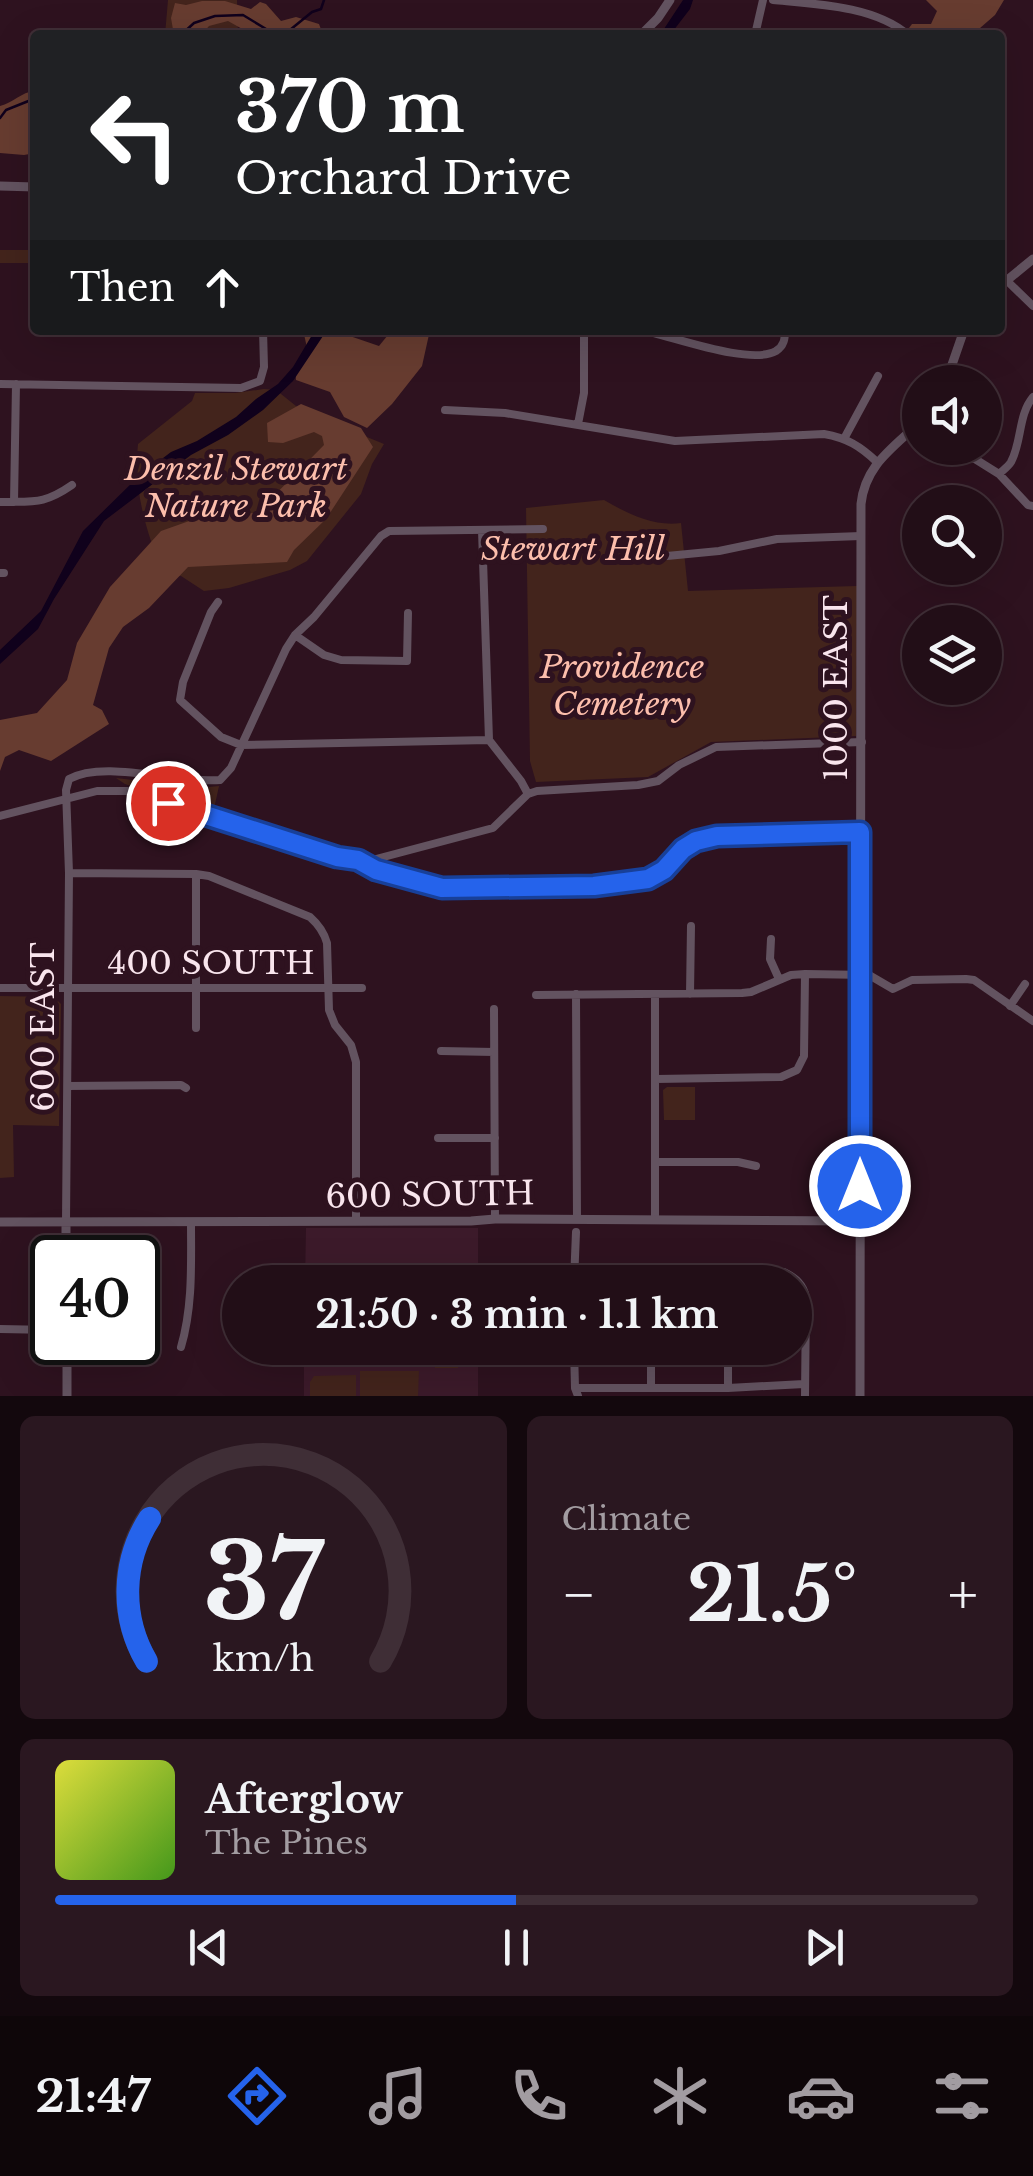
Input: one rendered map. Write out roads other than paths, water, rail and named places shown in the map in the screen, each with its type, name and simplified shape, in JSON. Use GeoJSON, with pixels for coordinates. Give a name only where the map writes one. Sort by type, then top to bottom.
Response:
{"type":"FeatureCollection","features":[{"type":"Feature","properties":{"kind":"street"},"geometry":{"type":"LineString","coordinates":[[646,30],[670,0]]}},
{"type":"Feature","properties":{"kind":"street"},"geometry":{"type":"LineString","coordinates":[[756,30],[763,0]]}},
{"type":"Feature","properties":{"kind":"street"},"geometry":{"type":"LineString","coordinates":[[773,0],[836,3],[894,22],[903,30]]}},
{"type":"Feature","properties":{"kind":"street"},"geometry":{"type":"LineString","coordinates":[[0,186],[30,186]]}},
{"type":"Feature","properties":{"kind":"street"},"geometry":{"type":"LineString","coordinates":[[1005,278],[1033,259]]}},
{"type":"Feature","properties":{"kind":"street"},"geometry":{"type":"LineString","coordinates":[[1005,283],[1033,306]]}},
{"type":"Feature","properties":{"kind":"street"},"geometry":{"type":"LineString","coordinates":[[0,384],[241,388],[260,381],[264,367],[263,335]]}},
{"type":"Feature","properties":{"kind":"street"},"geometry":{"type":"LineString","coordinates":[[578,424],[584,393],[584,335]]}},
{"type":"Feature","properties":{"kind":"street"},"geometry":{"type":"LineString","coordinates":[[661,335],[739,354],[772,353],[780,349],[784,335]]}},
{"type":"Feature","properties":{"kind":"street"},"geometry":{"type":"LineString","coordinates":[[952,365],[962,335]]}},
{"type":"Feature","properties":{"kind":"street"},"geometry":{"type":"LineString","coordinates":[[844,437],[878,376]]}},
{"type":"Feature","properties":{"kind":"street"},"geometry":{"type":"LineString","coordinates":[[14,502],[16,384]]}},
{"type":"Feature","properties":{"kind":"street"},"geometry":{"type":"LineString","coordinates":[[999,474],[1011,462],[1024,412],[1033,396]]}},
{"type":"Feature","properties":{"kind":"street"},"geometry":{"type":"LineString","coordinates":[[446,410],[505,412],[675,441],[824,434],[844,437],[877,462]]}},
{"type":"Feature","properties":{"kind":"street","name":"1000 EAST"},"geometry":{"type":"LineString","coordinates":[[860,1396],[862,492],[877,462],[902,442]]}},
{"type":"Feature","properties":{"kind":"street"},"geometry":{"type":"LineString","coordinates":[[984,465],[1033,506]]}},
{"type":"Feature","properties":{"kind":"street"},"geometry":{"type":"LineString","coordinates":[[0,502],[39,502],[72,485]]}},
{"type":"Feature","properties":{"kind":"street"},"geometry":{"type":"LineString","coordinates":[[66,798],[70,779],[82,772],[204,782],[227,775],[295,635],[381,536],[390,531],[543,529]]}},
{"type":"Feature","properties":{"kind":"street"},"geometry":{"type":"LineString","coordinates":[[482,530],[489,740],[528,794]]}},
{"type":"Feature","properties":{"kind":"street"},"geometry":{"type":"LineString","coordinates":[[667,556],[719,551],[777,538],[862,536]]}},
{"type":"Feature","properties":{"kind":"street"},"geometry":{"type":"LineString","coordinates":[[218,602],[183,682],[180,700],[221,737],[241,745],[489,740]]}},
{"type":"Feature","properties":{"kind":"street"},"geometry":{"type":"LineString","coordinates":[[295,635],[324,655],[342,660],[407,661],[408,613]]}},
{"type":"Feature","properties":{"kind":"street"},"geometry":{"type":"LineString","coordinates":[[0,816],[97,791],[128,791],[337,857],[358,860],[493,828],[528,794],[537,791],[658,781],[679,765],[716,747],[862,742]]}},
{"type":"Feature","properties":{"kind":"street","name":"600 EAST"},"geometry":{"type":"LineString","coordinates":[[66,798],[66,1235]]}},
{"type":"Feature","properties":{"kind":"street"},"geometry":{"type":"LineString","coordinates":[[358,860],[376,870],[442,888],[594,886],[648,879],[664,870],[683,849],[717,836],[860,832]]}},
{"type":"Feature","properties":{"kind":"street"},"geometry":{"type":"LineString","coordinates":[[69,873],[209,876],[318,924],[327,943],[329,1010],[356,1062],[356,1222]]}},
{"type":"Feature","properties":{"kind":"street"},"geometry":{"type":"LineString","coordinates":[[196,874],[196,1028]]}},
{"type":"Feature","properties":{"kind":"street"},"geometry":{"type":"LineString","coordinates":[[690,994],[691,926]]}},
{"type":"Feature","properties":{"kind":"street"},"geometry":{"type":"LineString","coordinates":[[770,938],[770,959],[779,979]]}},
{"type":"Feature","properties":{"kind":"street"},"geometry":{"type":"LineString","coordinates":[[536,995],[752,992],[791,974],[874,976],[893,989],[912,980],[966,978],[1033,1021]]}},
{"type":"Feature","properties":{"kind":"street"},"geometry":{"type":"LineString","coordinates":[[656,1079],[781,1077],[797,1070],[804,1056],[805,974]]}},
{"type":"Feature","properties":{"kind":"street"},"geometry":{"type":"LineString","coordinates":[[1010,1006],[1025,984]]}},
{"type":"Feature","properties":{"kind":"street","name":"400 SOUTH"},"geometry":{"type":"LineString","coordinates":[[0,988],[362,988]]}},
{"type":"Feature","properties":{"kind":"street"},"geometry":{"type":"LineString","coordinates":[[576,994],[577,1218]]}},
{"type":"Feature","properties":{"kind":"street"},"geometry":{"type":"LineString","coordinates":[[655,1220],[656,994]]}},
{"type":"Feature","properties":{"kind":"street"},"geometry":{"type":"LineString","coordinates":[[494,1009],[495,1219]]}},
{"type":"Feature","properties":{"kind":"street"},"geometry":{"type":"LineString","coordinates":[[441,1051],[494,1052]]}},
{"type":"Feature","properties":{"kind":"street"},"geometry":{"type":"LineString","coordinates":[[68,1086],[186,1088]]}},
{"type":"Feature","properties":{"kind":"street"},"geometry":{"type":"LineString","coordinates":[[438,1138],[495,1138]]}},
{"type":"Feature","properties":{"kind":"street"},"geometry":{"type":"LineString","coordinates":[[656,1162],[738,1162],[756,1166]]}},
{"type":"Feature","properties":{"kind":"street","name":"600 SOUTH"},"geometry":{"type":"LineString","coordinates":[[0,1222],[860,1220]]}},
{"type":"Feature","properties":{"kind":"street"},"geometry":{"type":"LineString","coordinates":[[181,1346],[189,1321],[191,1222]]}},
{"type":"Feature","properties":{"kind":"street"},"geometry":{"type":"LineString","coordinates":[[575,1265],[576,1232]]}},
{"type":"Feature","properties":{"kind":"street"},"geometry":{"type":"LineString","coordinates":[[0,1329],[30,1330]]}},
{"type":"Feature","properties":{"kind":"street"},"geometry":{"type":"LineString","coordinates":[[66,1365],[67,1396]]}},
{"type":"Feature","properties":{"kind":"street"},"geometry":{"type":"LineString","coordinates":[[575,1365],[576,1392],[804,1384]]}},
{"type":"Feature","properties":{"kind":"street"},"geometry":{"type":"LineString","coordinates":[[651,1365],[651,1387]]}},
{"type":"Feature","properties":{"kind":"street"},"geometry":{"type":"LineString","coordinates":[[728,1365],[728,1388]]}},
{"type":"Feature","properties":{"kind":"street"},"geometry":{"type":"LineString","coordinates":[[804,1365],[804,1396]]}},
{"type":"Feature","properties":{"kind":"waterway"},"geometry":{"type":"LineString","coordinates":[[290,30],[321,9],[324,0]]}},
{"type":"Feature","properties":{"kind":"waterway"},"geometry":{"type":"LineString","coordinates":[[186,30],[215,16],[243,15],[268,30]]}},
{"type":"Feature","properties":{"kind":"waterway"},"geometry":{"type":"LineString","coordinates":[[0,118],[6,110],[30,100]]}},
{"type":"Feature","properties":{"kind":"park label","name":"Denzil Stewart Nature Park"},"geometry":{"type":"Point","coordinates":[236,488]}},
{"type":"Feature","properties":{"kind":"park label","name":"Stewart Hill"},"geometry":{"type":"Point","coordinates":[573,549]}},
{"type":"Feature","properties":{"kind":"park label","name":"Providence Cemetery"},"geometry":{"type":"Point","coordinates":[622,686]}}]}
